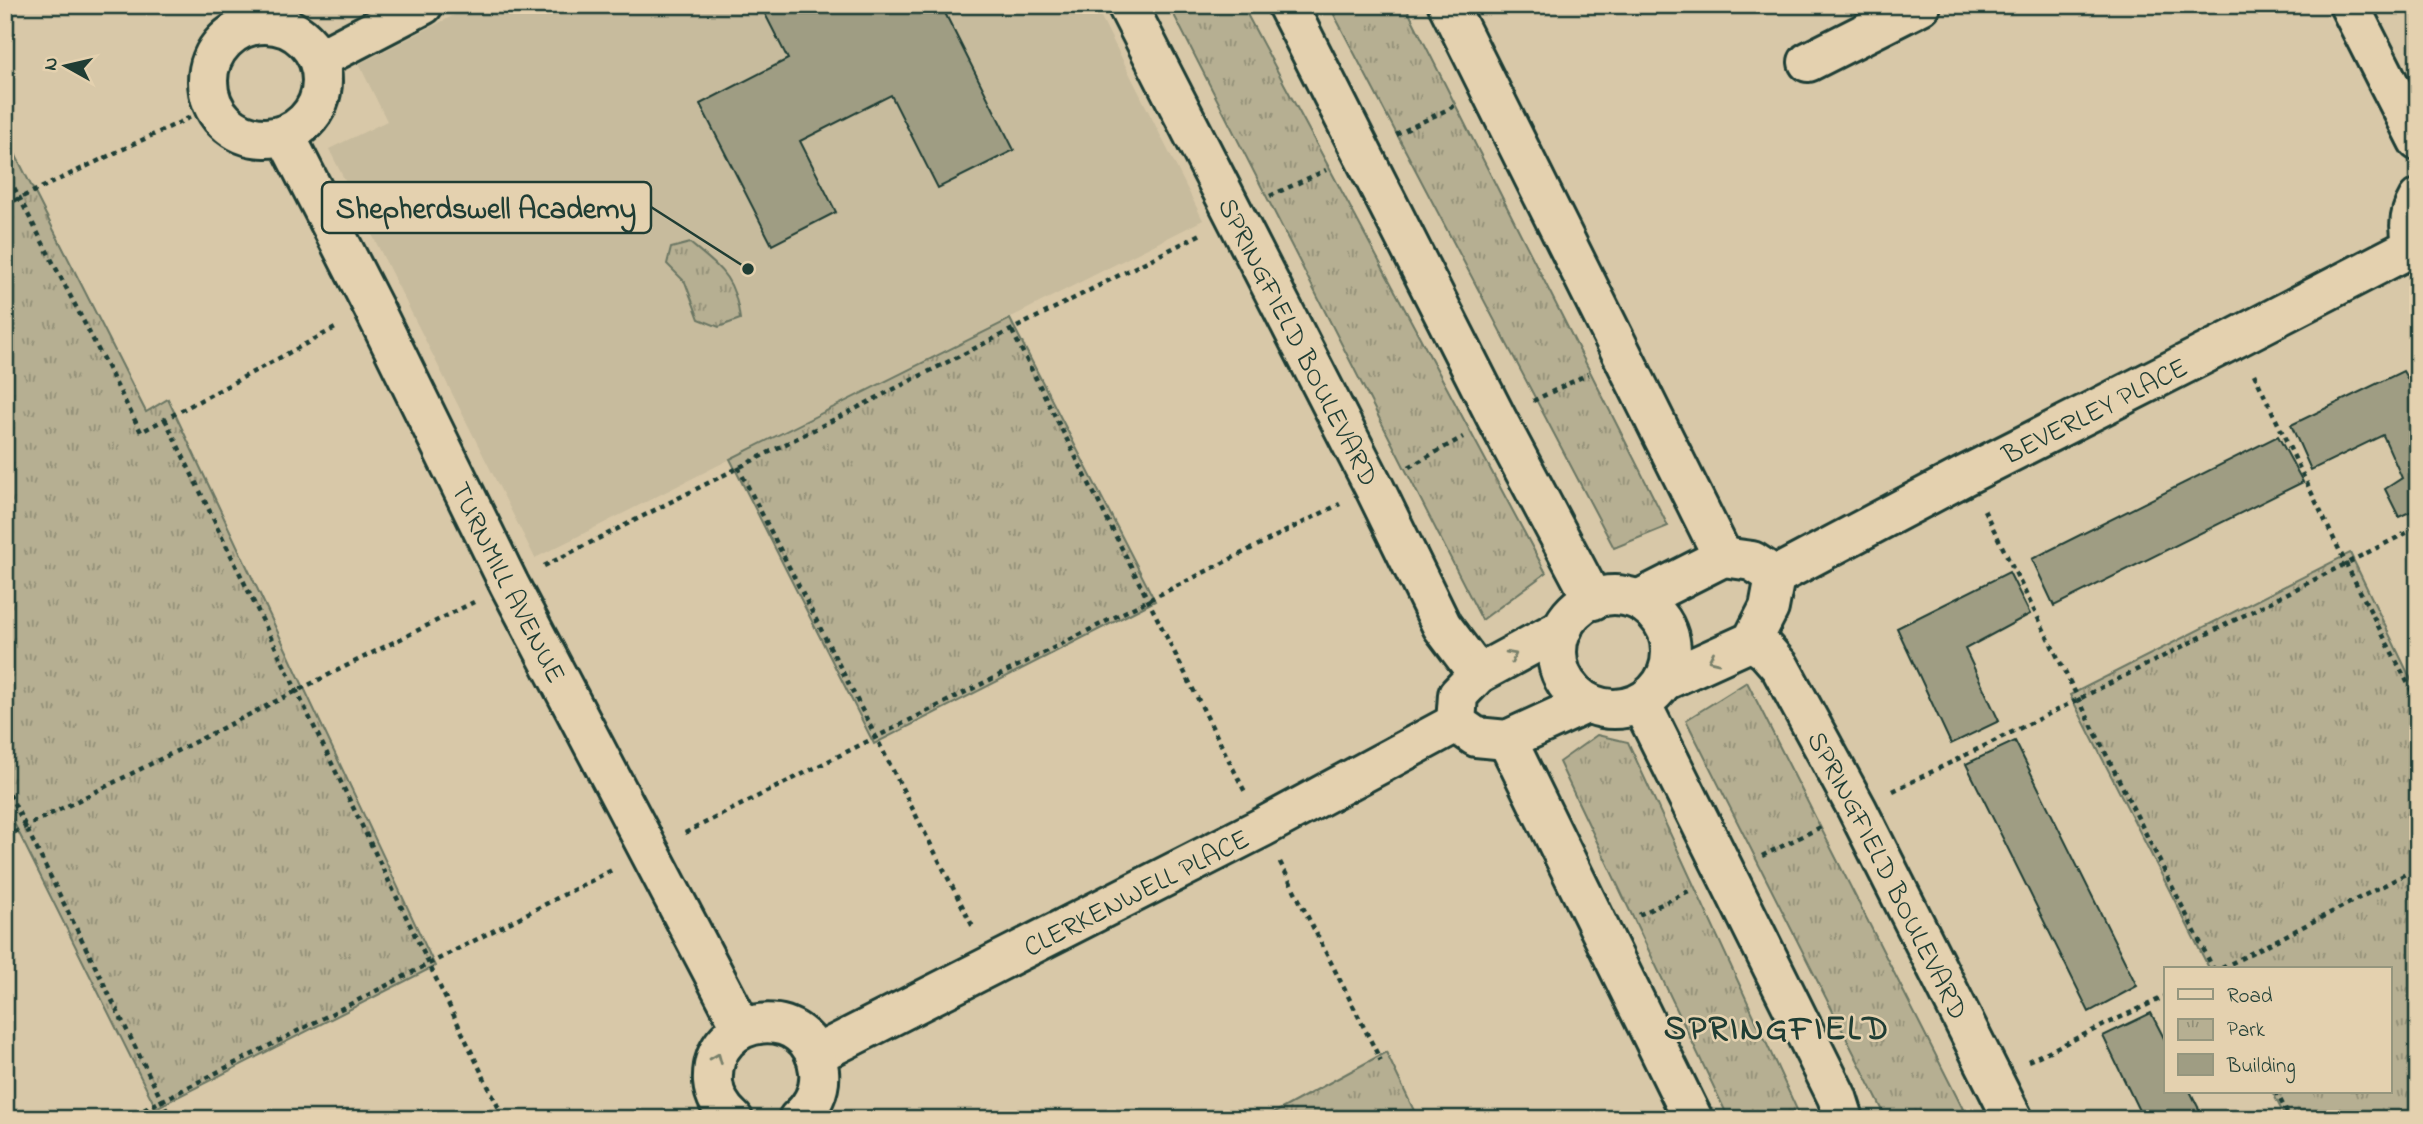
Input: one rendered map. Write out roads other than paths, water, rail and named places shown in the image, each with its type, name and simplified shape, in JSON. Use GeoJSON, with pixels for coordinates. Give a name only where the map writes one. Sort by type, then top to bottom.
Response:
{"type":"FeatureCollection","features":[{"type":"Feature","properties":{"kind":"street"},"geometry":{"type":"LineString","coordinates":[[319,60],[423,5]]}},
{"type":"Feature","properties":{"kind":"street","name":"SPRINGFIELD BOULEVARD"},"geometry":{"type":"LineString","coordinates":[[1128,5],[1248,209],[1388,479],[1442,626],[1478,674]]}},
{"type":"Feature","properties":{"kind":"street"},"geometry":{"type":"LineString","coordinates":[[1287,5],[1592,600]]}},
{"type":"Feature","properties":{"kind":"street"},"geometry":{"type":"LineString","coordinates":[[1448,5],[1723,557]]}},
{"type":"Feature","properties":{"kind":"street"},"geometry":{"type":"LineString","coordinates":[[2348,5],[2418,141]]}},
{"type":"Feature","properties":{"kind":"street"},"geometry":{"type":"LineString","coordinates":[[1808,62],[1907,8]]}},
{"type":"Feature","properties":{"kind":"street"},"geometry":{"type":"LineString","coordinates":[[229,18],[254,24],[274,24],[293,30],[309,43],[319,60],[323,78],[321,96],[307,119],[285,135],[260,137],[236,130],[223,120],[214,106],[208,73],[213,57],[223,42],[229,18]]}},
{"type":"Feature","properties":{"kind":"street","name":"TURNMILL AVENUE"},"geometry":{"type":"LineString","coordinates":[[285,135],[509,584],[742,1028]]}},
{"type":"Feature","properties":{"kind":"street"},"geometry":{"type":"LineString","coordinates":[[2416,248],[2410,231],[2410,215],[2418,199]]}},
{"type":"Feature","properties":{"kind":"street","name":"BEVERLEY PLACE"},"geometry":{"type":"LineString","coordinates":[[1775,576],[1966,475],[2416,248]]}},
{"type":"Feature","properties":{"kind":"street"},"geometry":{"type":"LineString","coordinates":[[1638,600],[1723,557],[1752,561],[1775,576],[1769,608],[1752,641],[1624,709],[1605,709],[1588,703],[1563,678],[1558,662],[1558,645],[1570,616],[1592,600],[1608,596],[1638,600],[1654,611],[1665,626],[1671,644],[1671,663],[1653,692]]}},
{"type":"Feature","properties":{"kind":"street"},"geometry":{"type":"LineString","coordinates":[[1563,628],[1478,674],[1458,695],[1456,723],[1476,737],[1507,740],[1588,703]]}},
{"type":"Feature","properties":{"kind":"street","name":"SPRINGFIELD BOULEVARD"},"geometry":{"type":"LineString","coordinates":[[1752,641],[1766,650],[1780,667],[1857,809],[2013,1119]]}},
{"type":"Feature","properties":{"kind":"street"},"geometry":{"type":"LineString","coordinates":[[1653,692],[1726,873],[1837,1097],[1844,1119]]}},
{"type":"Feature","properties":{"kind":"street","name":"CLERKENWELL PLACE"},"geometry":{"type":"LineString","coordinates":[[815,1055],[1263,827],[1456,723]]}},
{"type":"Feature","properties":{"kind":"street"},"geometry":{"type":"LineString","coordinates":[[1507,740],[1693,1119]]}},
{"type":"Feature","properties":{"kind":"street"},"geometry":{"type":"LineString","coordinates":[[715,1114],[712,1070],[718,1053],[728,1038],[742,1028],[759,1023],[776,1023],[793,1029],[806,1040],[815,1055],[819,1081],[816,1094],[810,1106],[798,1119]]}},
{"type":"Feature","properties":{"kind":"place","name":"Shepherdswell Academy"},"geometry":{"type":"Point","coordinates":[748,269]}},
{"type":"Feature","properties":{"kind":"district","name":"SPRINGFIELD"},"geometry":{"type":"Point","coordinates":[1777,1027]}}]}
